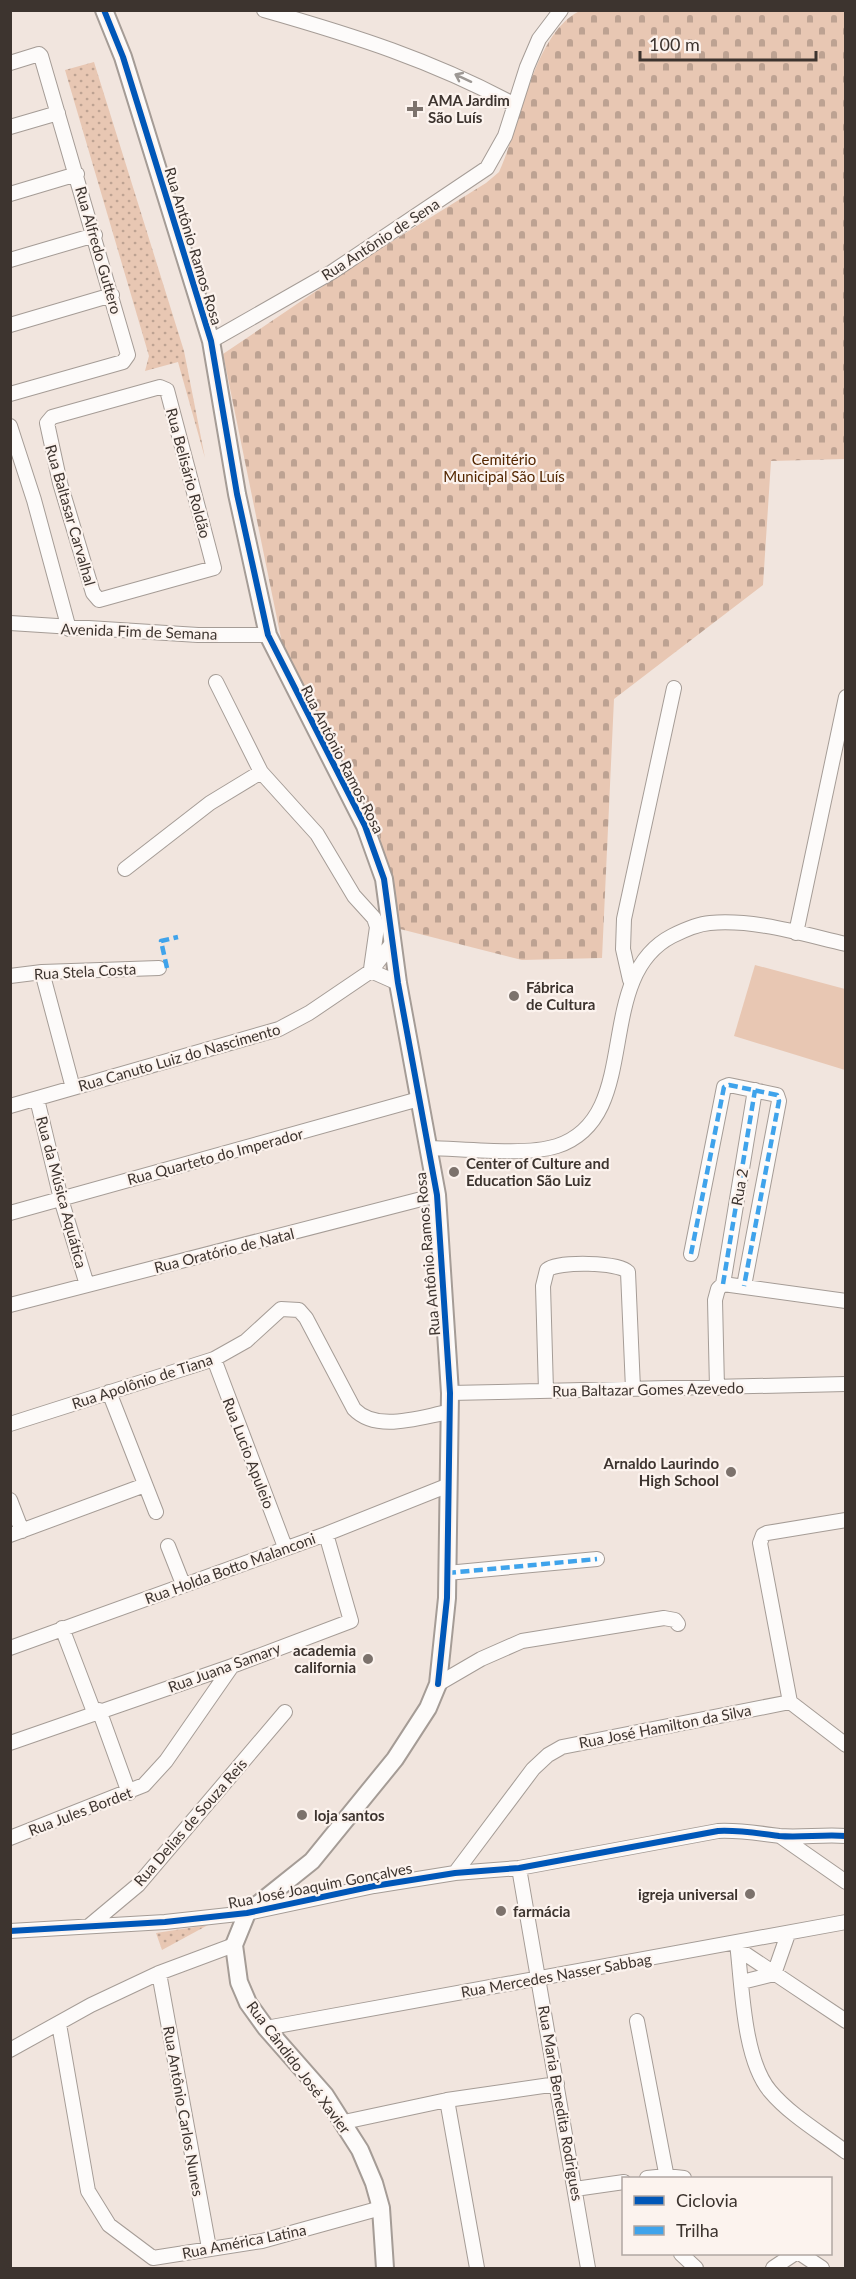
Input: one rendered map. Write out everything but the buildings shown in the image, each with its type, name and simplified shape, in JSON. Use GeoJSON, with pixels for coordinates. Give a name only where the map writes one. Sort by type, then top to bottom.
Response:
{"type":"FeatureCollection","features":[{"type":"Feature","properties":{"kind":"main road","name":"Rua Antônio Ramos Rosa"},"geometry":{"type":"LineString","coordinates":[[104,10],[123,57],[211,341],[237,494],[268,635],[376,850],[384,879],[398,983],[437,1195],[450,1393],[447,1573],[438,1684]]}},
{"type":"Feature","properties":{"kind":"main road","name":"Rua Cândido José Xavier"},"geometry":{"type":"LineString","coordinates":[[385,2268],[381,2208],[364,2159],[344,2122],[248,2003],[239,1982],[234,1945],[247,1913],[312,1861],[347,1821],[395,1759],[428,1708],[438,1684]]}},
{"type":"Feature","properties":{"kind":"street"},"geometry":{"type":"LineString","coordinates":[[264,10],[369,40],[446,70],[515,105]]}},
{"type":"Feature","properties":{"kind":"street","name":"Rua Antônio de Sena"},"geometry":{"type":"LineString","coordinates":[[211,341],[332,272],[487,168],[505,136],[539,39],[561,10]]}},
{"type":"Feature","properties":{"kind":"street","name":"Rua Alfredo Guttero"},"geometry":{"type":"LineString","coordinates":[[10,63],[41,55],[128,352],[127,360],[10,394]]}},
{"type":"Feature","properties":{"kind":"street"},"geometry":{"type":"LineString","coordinates":[[10,127],[58,113]]}},
{"type":"Feature","properties":{"kind":"street"},"geometry":{"type":"LineString","coordinates":[[10,194],[77,174]]}},
{"type":"Feature","properties":{"kind":"street"},"geometry":{"type":"LineString","coordinates":[[10,260],[95,235]]}},
{"type":"Feature","properties":{"kind":"street"},"geometry":{"type":"LineString","coordinates":[[10,325],[112,296]]}},
{"type":"Feature","properties":{"kind":"street","name":"Rua Belisário Roldão"},"geometry":{"type":"LineString","coordinates":[[46,427],[52,417],[159,387],[167,390],[214,568],[99,600]]}},
{"type":"Feature","properties":{"kind":"street"},"geometry":{"type":"LineString","coordinates":[[11,427],[34,500],[69,629]]}},
{"type":"Feature","properties":{"kind":"street","name":"Rua Baltasar Carvalhal"},"geometry":{"type":"LineString","coordinates":[[46,427],[77,543],[93,593],[99,600]]}},
{"type":"Feature","properties":{"kind":"street","name":"Avenida Fim de Semana"},"geometry":{"type":"LineString","coordinates":[[10,623],[69,629],[198,635],[268,635]]}},
{"type":"Feature","properties":{"kind":"street"},"geometry":{"type":"LineString","coordinates":[[216,682],[261,772],[317,834],[354,896],[374,918],[377,927],[370,971],[398,983]]}},
{"type":"Feature","properties":{"kind":"street"},"geometry":{"type":"LineString","coordinates":[[430,1148],[539,1150],[559,1146],[580,1133],[598,1111],[610,1083],[630,980],[623,949],[624,919],[674,688]]}},
{"type":"Feature","properties":{"kind":"street"},"geometry":{"type":"LineString","coordinates":[[796,933],[846,697]]}},
{"type":"Feature","properties":{"kind":"street"},"geometry":{"type":"LineString","coordinates":[[125,869],[210,803],[261,772]]}},
{"type":"Feature","properties":{"kind":"street"},"geometry":{"type":"LineString","coordinates":[[630,980],[661,942],[686,929],[708,923],[732,922],[846,944]]}},
{"type":"Feature","properties":{"kind":"street","name":"Rua Canuto Luiz do Nascimento"},"geometry":{"type":"LineString","coordinates":[[10,1106],[279,1029],[309,1013],[370,971],[393,942]]}},
{"type":"Feature","properties":{"kind":"street","name":"Rua Stela Costa"},"geometry":{"type":"LineString","coordinates":[[10,976],[42,972],[159,968]]}},
{"type":"Feature","properties":{"kind":"street"},"geometry":{"type":"LineString","coordinates":[[42,972],[74,1088]]}},
{"type":"Feature","properties":{"kind":"street"},"geometry":{"type":"LineString","coordinates":[[691,1254],[723,1089],[729,1085],[777,1095],[779,1101],[744,1286]]}},
{"type":"Feature","properties":{"kind":"street","name":"Rua 2"},"geometry":{"type":"LineString","coordinates":[[717,1388],[715,1300],[718,1289],[723,1284],[755,1090]]}},
{"type":"Feature","properties":{"kind":"street","name":"Rua da Música Aquática"},"geometry":{"type":"LineString","coordinates":[[37,1099],[61,1199],[87,1285]]}},
{"type":"Feature","properties":{"kind":"street","name":"Rua Quarteto do Imperador"},"geometry":{"type":"LineString","coordinates":[[10,1213],[419,1099]]}},
{"type":"Feature","properties":{"kind":"street","name":"Rua Oratório de Natal"},"geometry":{"type":"LineString","coordinates":[[10,1305],[437,1195]]}},
{"type":"Feature","properties":{"kind":"street"},"geometry":{"type":"LineString","coordinates":[[546,1391],[544,1276],[547,1270],[559,1264],[620,1266],[628,1272],[633,1389]]}},
{"type":"Feature","properties":{"kind":"street"},"geometry":{"type":"LineString","coordinates":[[723,1284],[846,1301]]}},
{"type":"Feature","properties":{"kind":"street","name":"Rua Apolônio de Tiana"},"geometry":{"type":"LineString","coordinates":[[10,1424],[214,1359],[246,1341],[274,1313],[291,1308],[299,1310],[306,1318],[354,1409],[361,1416],[383,1422],[449,1412]]}},
{"type":"Feature","properties":{"kind":"street","name":"Rua Lucio Apuleio"},"geometry":{"type":"LineString","coordinates":[[214,1359],[285,1547]]}},
{"type":"Feature","properties":{"kind":"street","name":"Rua Baltazar Gomes Azevedo"},"geometry":{"type":"LineString","coordinates":[[450,1393],[846,1384]]}},
{"type":"Feature","properties":{"kind":"street"},"geometry":{"type":"LineString","coordinates":[[109,1392],[156,1512]]}},
{"type":"Feature","properties":{"kind":"street"},"geometry":{"type":"LineString","coordinates":[[10,1500],[16,1533],[145,1485]]}},
{"type":"Feature","properties":{"kind":"street","name":"Rua Holda Botto Malanconi"},"geometry":{"type":"LineString","coordinates":[[10,1648],[326,1534],[449,1485]]}},
{"type":"Feature","properties":{"kind":"street"},"geometry":{"type":"LineString","coordinates":[[846,1520],[767,1533],[763,1535],[760,1543],[790,1702],[846,1745]]}},
{"type":"Feature","properties":{"kind":"street","name":"Rua Juana Samary"},"geometry":{"type":"LineString","coordinates":[[10,1743],[232,1666],[351,1621],[326,1534]]}},
{"type":"Feature","properties":{"kind":"street"},"geometry":{"type":"LineString","coordinates":[[168,1546],[183,1584]]}},
{"type":"Feature","properties":{"kind":"street"},"geometry":{"type":"LineString","coordinates":[[447,1573],[597,1559]]}},
{"type":"Feature","properties":{"kind":"street"},"geometry":{"type":"LineString","coordinates":[[438,1684],[481,1659],[522,1641],[664,1618],[670,1618],[678,1624]]}},
{"type":"Feature","properties":{"kind":"street"},"geometry":{"type":"LineString","coordinates":[[62,1628],[129,1793]]}},
{"type":"Feature","properties":{"kind":"street","name":"Rua Jules Bordet"},"geometry":{"type":"LineString","coordinates":[[10,1838],[129,1793],[144,1785],[156,1774],[232,1666]]}},
{"type":"Feature","properties":{"kind":"street","name":"Rua José Hamilton da Silva"},"geometry":{"type":"LineString","coordinates":[[455,1873],[533,1768],[562,1747],[790,1702]]}},
{"type":"Feature","properties":{"kind":"street","name":"Rua Delias de Souza Reis"},"geometry":{"type":"LineString","coordinates":[[89,1926],[144,1878],[285,1712]]}},
{"type":"Feature","properties":{"kind":"street","name":"Rua José Joaquim Gonçalves"},"geometry":{"type":"LineString","coordinates":[[10,1931],[247,1913],[355,1889],[455,1873],[519,1868],[718,1831],[745,1830],[780,1836],[819,1834],[846,1836]]}},
{"type":"Feature","properties":{"kind":"street"},"geometry":{"type":"LineString","coordinates":[[780,1836],[846,1882]]}},
{"type":"Feature","properties":{"kind":"street","name":"Rua Maria Benedita Rodrigues"},"geometry":{"type":"LineString","coordinates":[[519,1868],[588,2268]]}},
{"type":"Feature","properties":{"kind":"street","name":"Rua Mercedes Nasser Sabbag"},"geometry":{"type":"LineString","coordinates":[[266,2028],[539,1976],[737,1946],[846,1922]]}},
{"type":"Feature","properties":{"kind":"street"},"geometry":{"type":"LineString","coordinates":[[774,1974],[788,1934]]}},
{"type":"Feature","properties":{"kind":"street"},"geometry":{"type":"LineString","coordinates":[[10,2050],[159,1973],[234,1945]]}},
{"type":"Feature","properties":{"kind":"street"},"geometry":{"type":"LineString","coordinates":[[737,1946],[774,1974],[846,2021]]}},
{"type":"Feature","properties":{"kind":"street"},"geometry":{"type":"LineString","coordinates":[[737,1946],[752,2053],[759,2073],[769,2090],[846,2152]]}},
{"type":"Feature","properties":{"kind":"street","name":"Rua Antônio Carlos Nunes"},"geometry":{"type":"LineString","coordinates":[[159,1973],[209,2248]]}},
{"type":"Feature","properties":{"kind":"street"},"geometry":{"type":"LineString","coordinates":[[742,1982],[774,1974]]}},
{"type":"Feature","properties":{"kind":"street"},"geometry":{"type":"LineString","coordinates":[[637,2021],[667,2177]]}},
{"type":"Feature","properties":{"kind":"street","name":"Rua América Latina"},"geometry":{"type":"LineString","coordinates":[[59,2024],[88,2191],[109,2225],[153,2258],[262,2241],[381,2208]]}},
{"type":"Feature","properties":{"kind":"street"},"geometry":{"type":"LineString","coordinates":[[344,2122],[447,2100],[557,2084]]}},
{"type":"Feature","properties":{"kind":"street"},"geometry":{"type":"LineString","coordinates":[[447,2100],[477,2268]]}},
{"type":"Feature","properties":{"kind":"street"},"geometry":{"type":"LineString","coordinates":[[575,2189],[622,2182]]}},
{"type":"Feature","properties":{"kind":"street"},"geometry":{"type":"LineString","coordinates":[[683,2255],[696,2268]]}},
{"type":"Feature","properties":{"kind":"street"},"geometry":{"type":"LineString","coordinates":[[773,2268],[791,2255]]}},
{"type":"Feature","properties":{"kind":"street"},"geometry":{"type":"LineString","coordinates":[[804,2255],[822,2268]]}},
{"type":"Feature","properties":{"kind":"green space","name":"Cemitério Municipal São Luís"},"geometry":{"type":"Polygon","coordinates":[[[582,10],[845,11],[845,459],[771,461],[763,585],[614,699],[602,958],[522,960],[400,929],[376,821],[283,648],[223,354],[362,260],[486,183],[499,172],[540,58],[552,37],[566,21],[582,10]]]}},
{"type":"Feature","properties":{"kind":"green space"},"geometry":{"type":"Polygon","coordinates":[[[94,62],[184,351],[205,458],[178,362],[145,371],[149,356],[65,70],[94,62]]]}},
{"type":"Feature","properties":{"kind":"green space"},"geometry":{"type":"Polygon","coordinates":[[[755,965],[845,989],[845,1070],[734,1036],[755,965]]]}},
{"type":"Feature","properties":{"kind":"green space"},"geometry":{"type":"Polygon","coordinates":[[[208,1925],[162,1950],[156,1933],[208,1925]]]}},
{"type":"Feature","properties":{"kind":"marked path"},"geometry":{"type":"LineString","coordinates":[[167,968],[161,941],[178,937]]}},
{"type":"Feature","properties":{"kind":"marked path"},"geometry":{"type":"LineString","coordinates":[[691,1254],[724,1087],[729,1085],[777,1095],[779,1101],[744,1286]]}},
{"type":"Feature","properties":{"kind":"marked path"},"geometry":{"type":"LineString","coordinates":[[723,1284],[755,1090]]}},
{"type":"Feature","properties":{"kind":"marked path"},"geometry":{"type":"LineString","coordinates":[[447,1573],[597,1559]]}},
{"type":"Feature","properties":{"kind":"cycle path"},"geometry":{"type":"LineString","coordinates":[[104,10],[123,57],[211,341],[237,494],[268,635],[365,826],[384,879],[398,983],[437,1195],[450,1393],[447,1598],[438,1684]]}},
{"type":"Feature","properties":{"kind":"cycle path"},"geometry":{"type":"LineString","coordinates":[[10,1931],[165,1922],[247,1913],[374,1886],[455,1873],[519,1868],[718,1831],[787,1836],[846,1836]]}},
{"type":"Feature","properties":{"kind":"place","name":"AMA Jardim São Luís"},"geometry":{"type":"Point","coordinates":[415,109]}},
{"type":"Feature","properties":{"kind":"place","name":"Fábrica de Cultura"},"geometry":{"type":"Point","coordinates":[514,996]}},
{"type":"Feature","properties":{"kind":"place","name":"Center of Culture and Education São Luiz"},"geometry":{"type":"Point","coordinates":[454,1172]}},
{"type":"Feature","properties":{"kind":"place","name":"Arnaldo Laurindo High School"},"geometry":{"type":"Point","coordinates":[731,1472]}},
{"type":"Feature","properties":{"kind":"place","name":"academia california"},"geometry":{"type":"Point","coordinates":[368,1659]}},
{"type":"Feature","properties":{"kind":"place","name":"loja santos"},"geometry":{"type":"Point","coordinates":[302,1815]}},
{"type":"Feature","properties":{"kind":"place","name":"igreja universal"},"geometry":{"type":"Point","coordinates":[750,1894]}},
{"type":"Feature","properties":{"kind":"place","name":"farmácia"},"geometry":{"type":"Point","coordinates":[501,1911]}}]}
